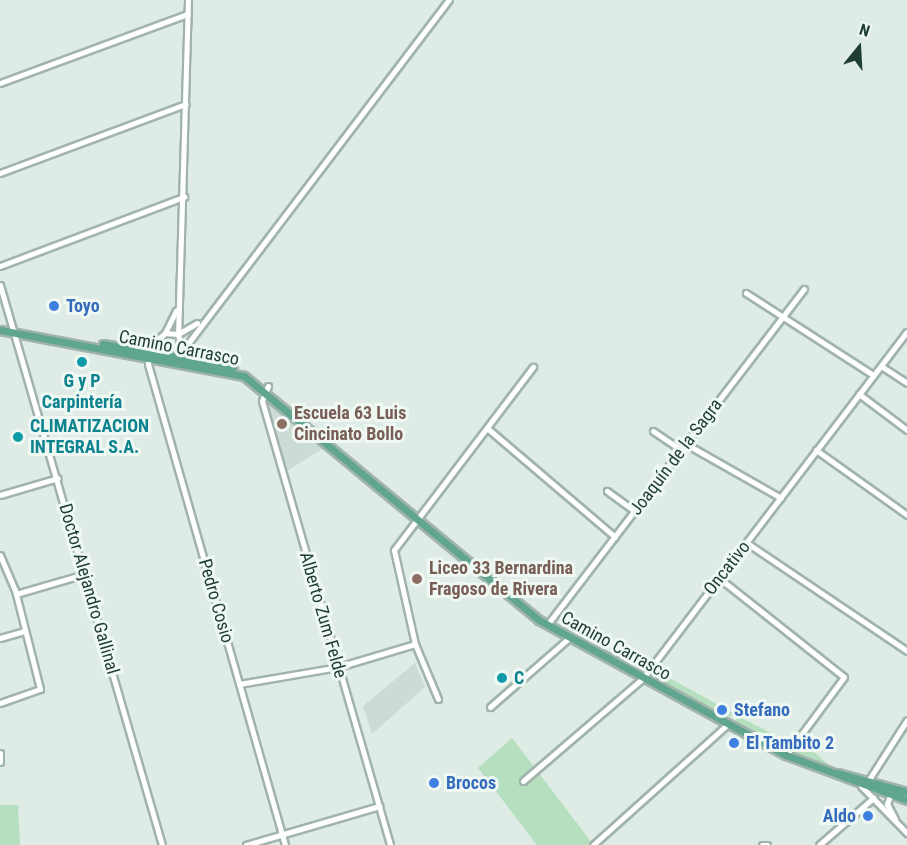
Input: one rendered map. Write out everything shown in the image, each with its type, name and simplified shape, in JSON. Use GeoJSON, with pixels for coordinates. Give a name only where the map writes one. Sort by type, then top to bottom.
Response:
{"type":"FeatureCollection","features":[{"type":"Feature","properties":{"kind":"main road","name":"Camino Carrasco"},"geometry":{"type":"LineString","coordinates":[[0,330],[149,353],[235,372],[266,387]]}},
{"type":"Feature","properties":{"kind":"main road","name":"Camino Carrasco"},"geometry":{"type":"LineString","coordinates":[[149,353],[182,352],[234,367],[266,387],[417,518],[547,625],[569,638],[786,755],[865,783],[907,793]]}},
{"type":"Feature","properties":{"kind":"main road","name":"Camino Carrasco"},"geometry":{"type":"LineString","coordinates":[[865,783],[907,800]]}},
{"type":"Feature","properties":{"kind":"street"},"geometry":{"type":"LineString","coordinates":[[182,352],[178,334],[178,307],[184,197],[188,0]]}},
{"type":"Feature","properties":{"kind":"street"},"geometry":{"type":"LineString","coordinates":[[182,352],[202,320],[449,0]]}},
{"type":"Feature","properties":{"kind":"street"},"geometry":{"type":"LineString","coordinates":[[0,83],[188,14]]}},
{"type":"Feature","properties":{"kind":"street"},"geometry":{"type":"LineString","coordinates":[[0,172],[186,104]]}},
{"type":"Feature","properties":{"kind":"street"},"geometry":{"type":"LineString","coordinates":[[0,266],[184,197]]}},
{"type":"Feature","properties":{"kind":"street","name":"Doctor Alejandro Gallinal"},"geometry":{"type":"LineString","coordinates":[[0,285],[17,332],[162,845]]}},
{"type":"Feature","properties":{"kind":"street","name":"Joaquín de la Sagra"},"geometry":{"type":"LineString","coordinates":[[547,625],[804,289]]}},
{"type":"Feature","properties":{"kind":"street"},"geometry":{"type":"LineString","coordinates":[[746,293],[873,375]]}},
{"type":"Feature","properties":{"kind":"street"},"geometry":{"type":"LineString","coordinates":[[149,353],[165,333],[178,307]]}},
{"type":"Feature","properties":{"kind":"street"},"geometry":{"type":"LineString","coordinates":[[165,333],[178,334],[202,320]]}},
{"type":"Feature","properties":{"kind":"street","name":"Oncativo"},"geometry":{"type":"LineString","coordinates":[[523,781],[643,678],[907,332]]}},
{"type":"Feature","properties":{"kind":"street","name":"Pedro Cosio"},"geometry":{"type":"LineString","coordinates":[[149,353],[285,845]]}},
{"type":"Feature","properties":{"kind":"street"},"geometry":{"type":"LineString","coordinates":[[881,366],[907,383]]}},
{"type":"Feature","properties":{"kind":"street"},"geometry":{"type":"LineString","coordinates":[[438,699],[415,644],[393,558],[396,544],[533,367]]}},
{"type":"Feature","properties":{"kind":"street","name":"Alberto Zum Felde"},"geometry":{"type":"LineString","coordinates":[[266,387],[261,401],[390,845]]}},
{"type":"Feature","properties":{"kind":"street"},"geometry":{"type":"LineString","coordinates":[[859,393],[907,430]]}},
{"type":"Feature","properties":{"kind":"street"},"geometry":{"type":"LineString","coordinates":[[487,428],[615,537]]}},
{"type":"Feature","properties":{"kind":"street"},"geometry":{"type":"LineString","coordinates":[[653,432],[781,498]]}},
{"type":"Feature","properties":{"kind":"street"},"geometry":{"type":"LineString","coordinates":[[816,450],[907,515]]}},
{"type":"Feature","properties":{"kind":"street"},"geometry":{"type":"LineString","coordinates":[[0,495],[58,478]]}},
{"type":"Feature","properties":{"kind":"street"},"geometry":{"type":"LineString","coordinates":[[607,491],[635,511]]}},
{"type":"Feature","properties":{"kind":"street"},"geometry":{"type":"LineString","coordinates":[[747,543],[907,651]]}},
{"type":"Feature","properties":{"kind":"street"},"geometry":{"type":"LineString","coordinates":[[0,555],[16,594],[40,689],[0,703]]}},
{"type":"Feature","properties":{"kind":"street"},"geometry":{"type":"LineString","coordinates":[[16,594],[85,574]]}},
{"type":"Feature","properties":{"kind":"street"},"geometry":{"type":"LineString","coordinates":[[719,578],[844,677],[786,755]]}},
{"type":"Feature","properties":{"kind":"street"},"geometry":{"type":"LineString","coordinates":[[0,638],[25,631]]}},
{"type":"Feature","properties":{"kind":"street"},"geometry":{"type":"LineString","coordinates":[[490,707],[569,638]]}},
{"type":"Feature","properties":{"kind":"street"},"geometry":{"type":"LineString","coordinates":[[239,684],[338,667],[415,644]]}},
{"type":"Feature","properties":{"kind":"street"},"geometry":{"type":"LineString","coordinates":[[907,720],[865,783],[873,798],[907,833]]}},
{"type":"Feature","properties":{"kind":"street"},"geometry":{"type":"LineString","coordinates":[[593,845],[728,724]]}},
{"type":"Feature","properties":{"kind":"street"},"geometry":{"type":"LineString","coordinates":[[0,753],[1,761]]}},
{"type":"Feature","properties":{"kind":"street","name":"Camino Carrasco"},"geometry":{"type":"LineString","coordinates":[[889,794],[907,793]]}},
{"type":"Feature","properties":{"kind":"street"},"geometry":{"type":"LineString","coordinates":[[889,794],[895,821]]}},
{"type":"Feature","properties":{"kind":"street"},"geometry":{"type":"LineString","coordinates":[[819,845],[873,798]]}},
{"type":"Feature","properties":{"kind":"street"},"geometry":{"type":"LineString","coordinates":[[246,845],[379,806]]}},
{"type":"Feature","properties":{"kind":"street"},"geometry":{"type":"LineString","coordinates":[[762,845],[767,845]]}},
{"type":"Feature","properties":{"kind":"shaded area","name":"Escuela 63 Luis Cincinato Bollo"},"geometry":{"type":"Polygon","coordinates":[[[270,405],[322,449],[285,472],[267,406],[270,405]]]}},
{"type":"Feature","properties":{"kind":"shaded area"},"geometry":{"type":"Polygon","coordinates":[[[415,663],[425,687],[372,734],[363,706],[415,663]]]}},
{"type":"Feature","properties":{"kind":"green space"},"geometry":{"type":"Polygon","coordinates":[[[653,669],[733,713],[731,717],[652,678],[653,669]]]}},
{"type":"Feature","properties":{"kind":"green space"},"geometry":{"type":"Polygon","coordinates":[[[738,716],[790,743],[784,750],[734,723],[738,716]]]}},
{"type":"Feature","properties":{"kind":"green space"},"geometry":{"type":"Polygon","coordinates":[[[512,738],[593,845],[537,845],[478,768],[512,738]]]}},
{"type":"Feature","properties":{"kind":"green space"},"geometry":{"type":"Polygon","coordinates":[[[795,744],[805,744],[830,766],[791,753],[795,744]]]}},
{"type":"Feature","properties":{"kind":"green space"},"geometry":{"type":"Polygon","coordinates":[[[0,805],[18,805],[20,845],[0,845],[0,805]]]}},
{"type":"Feature","properties":{"kind":"place","name":"Toyo"},"geometry":{"type":"Point","coordinates":[54,306]}},
{"type":"Feature","properties":{"kind":"place","name":"G y P Carpintería"},"geometry":{"type":"Point","coordinates":[82,362]}},
{"type":"Feature","properties":{"kind":"place","name":"Escuela 63 Luis Cincinato Bollo"},"geometry":{"type":"Point","coordinates":[282,424]}},
{"type":"Feature","properties":{"kind":"place","name":"CLIMATIZACION INTEGRAL S.A."},"geometry":{"type":"Point","coordinates":[18,437]}},
{"type":"Feature","properties":{"kind":"place","name":"Liceo 33 Bernardina Fragoso de Rivera"},"geometry":{"type":"Point","coordinates":[417,579]}},
{"type":"Feature","properties":{"kind":"place","name":"C"},"geometry":{"type":"Point","coordinates":[502,678]}},
{"type":"Feature","properties":{"kind":"place","name":"Stefano"},"geometry":{"type":"Point","coordinates":[722,710]}},
{"type":"Feature","properties":{"kind":"place","name":"El Tambito 2"},"geometry":{"type":"Point","coordinates":[734,743]}},
{"type":"Feature","properties":{"kind":"place","name":"Brocos"},"geometry":{"type":"Point","coordinates":[434,783]}},
{"type":"Feature","properties":{"kind":"place","name":"Aldo"},"geometry":{"type":"Point","coordinates":[868,816]}}]}
